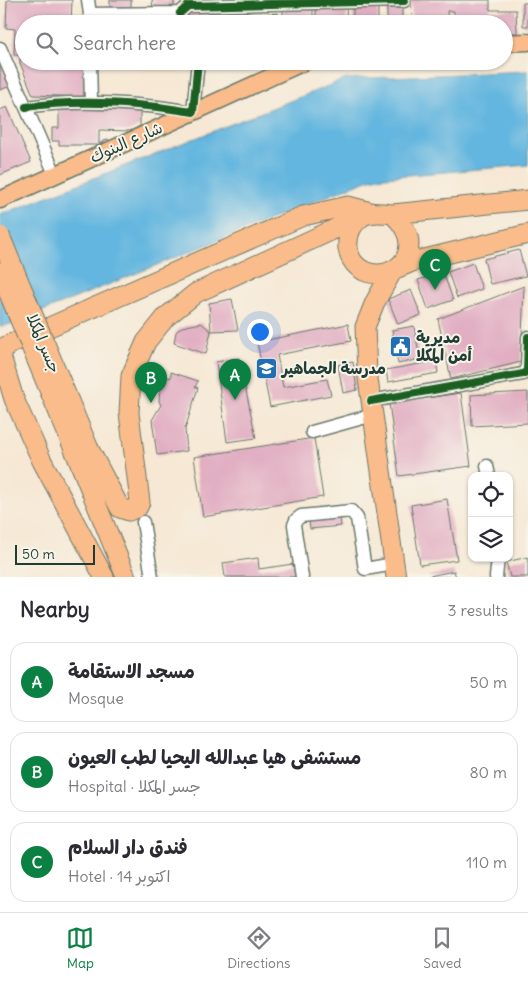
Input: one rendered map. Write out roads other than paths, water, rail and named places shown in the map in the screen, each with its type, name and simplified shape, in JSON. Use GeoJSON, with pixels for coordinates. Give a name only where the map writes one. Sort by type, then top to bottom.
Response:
{"type":"FeatureCollection","features":[{"type":"Feature","properties":{"kind":"highway"},"geometry":{"type":"LineString","coordinates":[[82,452],[120,508],[129,512],[134,510],[140,502],[129,414],[132,376],[146,342],[166,317],[196,293],[368,215],[528,200]]}},
{"type":"Feature","properties":{"kind":"highway"},"geometry":{"type":"LineString","coordinates":[[104,577],[42,461],[14,399],[1,356],[6,346],[302,216],[348,206],[368,215]]}},
{"type":"Feature","properties":{"kind":"highway"},"geometry":{"type":"LineString","coordinates":[[393,214],[408,234],[409,244],[404,259],[393,270],[375,302],[365,327],[367,372],[395,570]]}},
{"type":"Feature","properties":{"kind":"highway"},"geometry":{"type":"LineString","coordinates":[[368,215],[354,223],[349,232],[347,243],[349,254],[354,263],[362,270],[372,274],[383,274],[426,258],[528,234]]}},
{"type":"Feature","properties":{"kind":"highway","name":"جسر المكلا"},"geometry":{"type":"LineString","coordinates":[[0,236],[82,452]]}},
{"type":"Feature","properties":{"kind":"highway","name":"جسر المكلا"},"geometry":{"type":"LineString","coordinates":[[0,272],[82,452]]}},
{"type":"Feature","properties":{"kind":"highway"},"geometry":{"type":"LineString","coordinates":[[82,452],[126,577]]}},
{"type":"Feature","properties":{"kind":"main road"},"geometry":{"type":"LineString","coordinates":[[513,43],[528,42]]}},
{"type":"Feature","properties":{"kind":"main road","name":"شارع البنوك"},"geometry":{"type":"LineString","coordinates":[[0,200],[286,70]]}},
{"type":"Feature","properties":{"kind":"street"},"geometry":{"type":"LineString","coordinates":[[88,0],[90,15]]}},
{"type":"Feature","properties":{"kind":"street"},"geometry":{"type":"LineString","coordinates":[[183,15],[188,6],[404,1]]}},
{"type":"Feature","properties":{"kind":"street"},"geometry":{"type":"LineString","coordinates":[[0,48],[55,174]]}},
{"type":"Feature","properties":{"kind":"street"},"geometry":{"type":"LineString","coordinates":[[90,70],[91,103]]}},
{"type":"Feature","properties":{"kind":"street"},"geometry":{"type":"LineString","coordinates":[[26,107],[45,104],[91,103],[148,106],[194,112],[197,70]]}},
{"type":"Feature","properties":{"kind":"street"},"geometry":{"type":"LineString","coordinates":[[312,432],[372,408],[523,374],[528,371],[528,336]]}},
{"type":"Feature","properties":{"kind":"street"},"geometry":{"type":"LineString","coordinates":[[302,577],[294,525],[296,520],[301,516],[351,511],[357,518],[365,568],[395,570]]}},
{"type":"Feature","properties":{"kind":"street"},"geometry":{"type":"LineString","coordinates":[[143,522],[152,577]]}},
{"type":"Feature","properties":{"kind":"street"},"geometry":{"type":"LineString","coordinates":[[496,577],[498,562]]}},
{"type":"Feature","properties":{"kind":"water"},"geometry":{"type":"Polygon","coordinates":[[[528,71],[528,165],[372,178],[0,327],[0,215],[346,79],[528,71]]]}},
{"type":"Feature","properties":{"kind":"place","name":"فندق دار السلام"},"geometry":{"type":"Point","coordinates":[435,290]}},
{"type":"Feature","properties":{"kind":"place","name":"مديرية أمن المكلا"},"geometry":{"type":"Point","coordinates":[400,346]}},
{"type":"Feature","properties":{"kind":"place","name":"مدرسة الجماهير"},"geometry":{"type":"Point","coordinates":[266,368]}},
{"type":"Feature","properties":{"kind":"place","name":"مسجد الاستقامة"},"geometry":{"type":"Point","coordinates":[235,400]}},
{"type":"Feature","properties":{"kind":"place","name":"مستشفى هيا عبدالله اليحيا لطب العيون"},"geometry":{"type":"Point","coordinates":[151,403]}}]}
